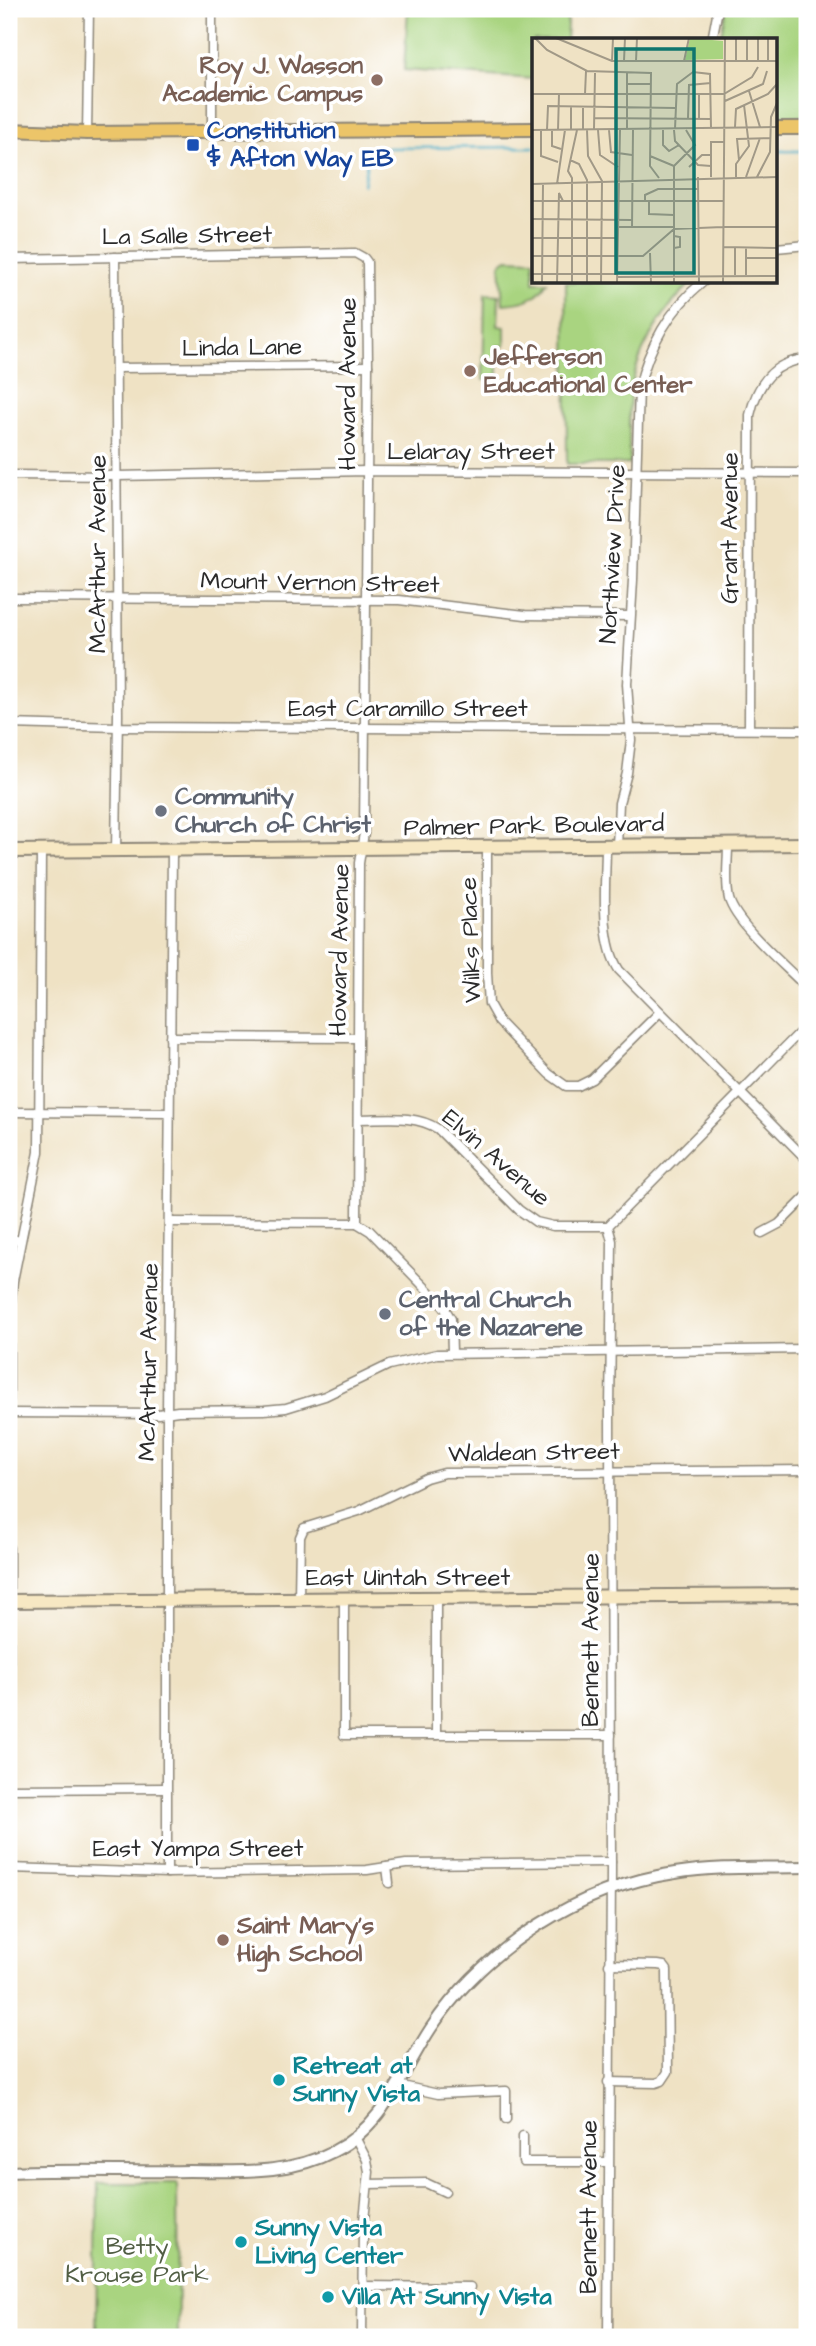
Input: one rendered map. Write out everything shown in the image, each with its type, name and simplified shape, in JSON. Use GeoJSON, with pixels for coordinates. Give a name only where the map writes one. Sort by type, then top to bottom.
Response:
{"type":"FeatureCollection","features":[{"type":"Feature","properties":{"kind":"main road"},"geometry":{"type":"LineString","coordinates":[[778,128],[807,128]]}},
{"type":"Feature","properties":{"kind":"main road"},"geometry":{"type":"LineString","coordinates":[[9,130],[87,133],[532,129]]}},
{"type":"Feature","properties":{"kind":"main road","name":"Palmer Park Boulevard"},"geometry":{"type":"LineString","coordinates":[[9,851],[807,845]]}},
{"type":"Feature","properties":{"kind":"main road","name":"East Uintah Street"},"geometry":{"type":"LineString","coordinates":[[9,1601],[807,1595]]}},
{"type":"Feature","properties":{"kind":"street"},"geometry":{"type":"LineString","coordinates":[[87,133],[89,9]]}},
{"type":"Feature","properties":{"kind":"street"},"geometry":{"type":"LineString","coordinates":[[212,9],[212,132]]}},
{"type":"Feature","properties":{"kind":"street"},"geometry":{"type":"LineString","coordinates":[[712,38],[718,9]]}},
{"type":"Feature","properties":{"kind":"street"},"geometry":{"type":"LineString","coordinates":[[778,248],[807,245]]}},
{"type":"Feature","properties":{"kind":"street","name":"La Salle Street"},"geometry":{"type":"LineString","coordinates":[[9,258],[355,253],[364,258]]}},
{"type":"Feature","properties":{"kind":"street","name":"McArthur Avenue"},"geometry":{"type":"LineString","coordinates":[[115,257],[118,476],[116,852]]}},
{"type":"Feature","properties":{"kind":"street","name":"Howard Avenue"},"geometry":{"type":"LineString","coordinates":[[357,1223],[359,863],[362,848],[365,728],[368,366],[367,267],[364,258]]}},
{"type":"Feature","properties":{"kind":"street","name":"Northview Drive"},"geometry":{"type":"LineString","coordinates":[[701,284],[672,314],[647,359],[637,402],[627,684],[631,740],[612,846],[606,929],[609,952],[619,970],[807,1160]]}},
{"type":"Feature","properties":{"kind":"street","name":"Grant Avenue"},"geometry":{"type":"LineString","coordinates":[[749,729],[750,415],[757,393],[770,373],[792,361],[807,359]]}},
{"type":"Feature","properties":{"kind":"street","name":"Linda Lane"},"geometry":{"type":"LineString","coordinates":[[116,368],[368,366]]}},
{"type":"Feature","properties":{"kind":"street","name":"Lelaray Street"},"geometry":{"type":"LineString","coordinates":[[9,475],[118,476],[367,471],[807,473]]}},
{"type":"Feature","properties":{"kind":"street","name":"Mount Vernon Street"},"geometry":{"type":"LineString","coordinates":[[9,598],[399,600],[525,615],[630,616]]}},
{"type":"Feature","properties":{"kind":"street","name":"East Caramillo Street"},"geometry":{"type":"LineString","coordinates":[[9,724],[118,727],[807,730]]}},
{"type":"Feature","properties":{"kind":"street"},"geometry":{"type":"LineString","coordinates":[[728,845],[728,890],[738,918],[807,988]]}},
{"type":"Feature","properties":{"kind":"street","name":"Wilks Place"},"geometry":{"type":"LineString","coordinates":[[488,848],[489,1004],[499,1022],[549,1073],[566,1086],[585,1084],[660,1012]]}},
{"type":"Feature","properties":{"kind":"street","name":"McArthur Avenue"},"geometry":{"type":"LineString","coordinates":[[167,1873],[167,1413],[172,851]]}},
{"type":"Feature","properties":{"kind":"street"},"geometry":{"type":"LineString","coordinates":[[9,1400],[9,1319],[13,1281],[39,1152],[41,852]]}},
{"type":"Feature","properties":{"kind":"street"},"geometry":{"type":"LineString","coordinates":[[608,1226],[807,1025]]}},
{"type":"Feature","properties":{"kind":"street"},"geometry":{"type":"LineString","coordinates":[[170,1037],[357,1038]]}},
{"type":"Feature","properties":{"kind":"street"},"geometry":{"type":"LineString","coordinates":[[9,1112],[169,1112]]}},
{"type":"Feature","properties":{"kind":"street","name":"Elvin Avenue"},"geometry":{"type":"LineString","coordinates":[[358,1119],[416,1119],[430,1124],[519,1210],[536,1222],[553,1226],[608,1226]]}},
{"type":"Feature","properties":{"kind":"street"},"geometry":{"type":"LineString","coordinates":[[762,1233],[779,1224],[807,1196]]}},
{"type":"Feature","properties":{"kind":"street"},"geometry":{"type":"LineString","coordinates":[[170,1222],[357,1223],[370,1231],[444,1307],[451,1319],[452,1352]]}},
{"type":"Feature","properties":{"kind":"street","name":"Bennett Avenue"},"geometry":{"type":"LineString","coordinates":[[608,1226],[612,1241],[608,2337]]}},
{"type":"Feature","properties":{"kind":"street"},"geometry":{"type":"LineString","coordinates":[[9,1238],[20,1241]]}},
{"type":"Feature","properties":{"kind":"street"},"geometry":{"type":"LineString","coordinates":[[9,1413],[167,1413],[286,1408],[325,1396],[389,1365],[452,1352],[807,1349]]}},
{"type":"Feature","properties":{"kind":"street","name":"Waldean Street"},"geometry":{"type":"LineString","coordinates":[[299,1600],[300,1537],[304,1528],[359,1511],[426,1478],[444,1473],[807,1470]]}},
{"type":"Feature","properties":{"kind":"street"},"geometry":{"type":"LineString","coordinates":[[9,1548],[9,1706]]}},
{"type":"Feature","properties":{"kind":"street"},"geometry":{"type":"LineString","coordinates":[[344,1599],[344,1735],[611,1735]]}},
{"type":"Feature","properties":{"kind":"street"},"geometry":{"type":"LineString","coordinates":[[436,1599],[436,1735]]}},
{"type":"Feature","properties":{"kind":"street"},"geometry":{"type":"LineString","coordinates":[[9,1789],[166,1788]]}},
{"type":"Feature","properties":{"kind":"street","name":"East Yampa Street"},"geometry":{"type":"LineString","coordinates":[[9,1868],[167,1873],[368,1870],[407,1864],[611,1862]]}},
{"type":"Feature","properties":{"kind":"street"},"geometry":{"type":"LineString","coordinates":[[387,1867],[389,1884]]}},
{"type":"Feature","properties":{"kind":"street"},"geometry":{"type":"LineString","coordinates":[[9,2172],[264,2171],[319,2158],[343,2147],[378,2114],[433,2025],[456,1996],[481,1970],[538,1926],[611,1888],[654,1877],[702,1869],[807,1867]]}},
{"type":"Feature","properties":{"kind":"street"},"geometry":{"type":"LineString","coordinates":[[608,2082],[656,2083],[662,2081],[668,2071],[667,1970],[658,1965],[609,1964]]}},
{"type":"Feature","properties":{"kind":"street"},"geometry":{"type":"LineString","coordinates":[[398,2085],[438,2094],[506,2091],[506,2119]]}},
{"type":"Feature","properties":{"kind":"street"},"geometry":{"type":"LineString","coordinates":[[523,2136],[523,2162],[608,2162]]}},
{"type":"Feature","properties":{"kind":"street"},"geometry":{"type":"LineString","coordinates":[[355,2137],[369,2165],[363,2230],[362,2337]]}},
{"type":"Feature","properties":{"kind":"street"},"geometry":{"type":"LineString","coordinates":[[368,2184],[426,2183],[445,2192]]}},
{"type":"Feature","properties":{"kind":"street"},"geometry":{"type":"LineString","coordinates":[[362,2287],[470,2287]]}},
{"type":"Feature","properties":{"kind":"green space"},"geometry":{"type":"Polygon","coordinates":[[[408,9],[568,9],[566,38],[532,38],[532,79],[404,70],[408,9]]]}},
{"type":"Feature","properties":{"kind":"green space"},"geometry":{"type":"Polygon","coordinates":[[[726,9],[807,9],[807,117],[778,116],[778,38],[720,38],[726,9]]]}},
{"type":"Feature","properties":{"kind":"green space"},"geometry":{"type":"Polygon","coordinates":[[[507,259],[532,260],[532,284],[546,284],[534,297],[503,304],[500,264],[507,259]]]}},
{"type":"Feature","properties":{"kind":"green space"},"geometry":{"type":"Polygon","coordinates":[[[566,284],[690,284],[659,321],[637,366],[629,407],[630,464],[567,464],[566,284]]]}},
{"type":"Feature","properties":{"kind":"green space"},"geometry":{"type":"Polygon","coordinates":[[[485,294],[499,295],[498,326],[505,327],[505,346],[498,346],[498,380],[483,380],[485,294]]]}},
{"type":"Feature","properties":{"kind":"green space","name":"Betty Krouse Park"},"geometry":{"type":"Polygon","coordinates":[[[98,2183],[177,2183],[178,2337],[96,2337],[98,2183]]]}},
{"type":"Feature","properties":{"kind":"waterway"},"geometry":{"type":"LineString","coordinates":[[363,185],[369,150],[532,147]]}},
{"type":"Feature","properties":{"kind":"waterway"},"geometry":{"type":"LineString","coordinates":[[778,151],[807,151]]}},
{"type":"Feature","properties":{"kind":"place","name":"Roy J. Wasson Academic Campus"},"geometry":{"type":"Point","coordinates":[377,80]}},
{"type":"Feature","properties":{"kind":"place","name":"Constitution $ Afton Way EB"},"geometry":{"type":"Point","coordinates":[193,145]}},
{"type":"Feature","properties":{"kind":"place","name":"Jefferson Educational Center"},"geometry":{"type":"Point","coordinates":[470,371]}},
{"type":"Feature","properties":{"kind":"place","name":"Community Church of Christ"},"geometry":{"type":"Point","coordinates":[161,811]}},
{"type":"Feature","properties":{"kind":"place","name":"Central Church of the Nazarene"},"geometry":{"type":"Point","coordinates":[385,1314]}},
{"type":"Feature","properties":{"kind":"place","name":"Saint Mary's High School"},"geometry":{"type":"Point","coordinates":[223,1940]}},
{"type":"Feature","properties":{"kind":"place","name":"Retreat at Sunny Vista"},"geometry":{"type":"Point","coordinates":[279,2080]}},
{"type":"Feature","properties":{"kind":"place","name":"Sunny Vista Living Center"},"geometry":{"type":"Point","coordinates":[241,2242]}},
{"type":"Feature","properties":{"kind":"place","name":"Villa At Sunny Vista"},"geometry":{"type":"Point","coordinates":[328,2297]}}]}
